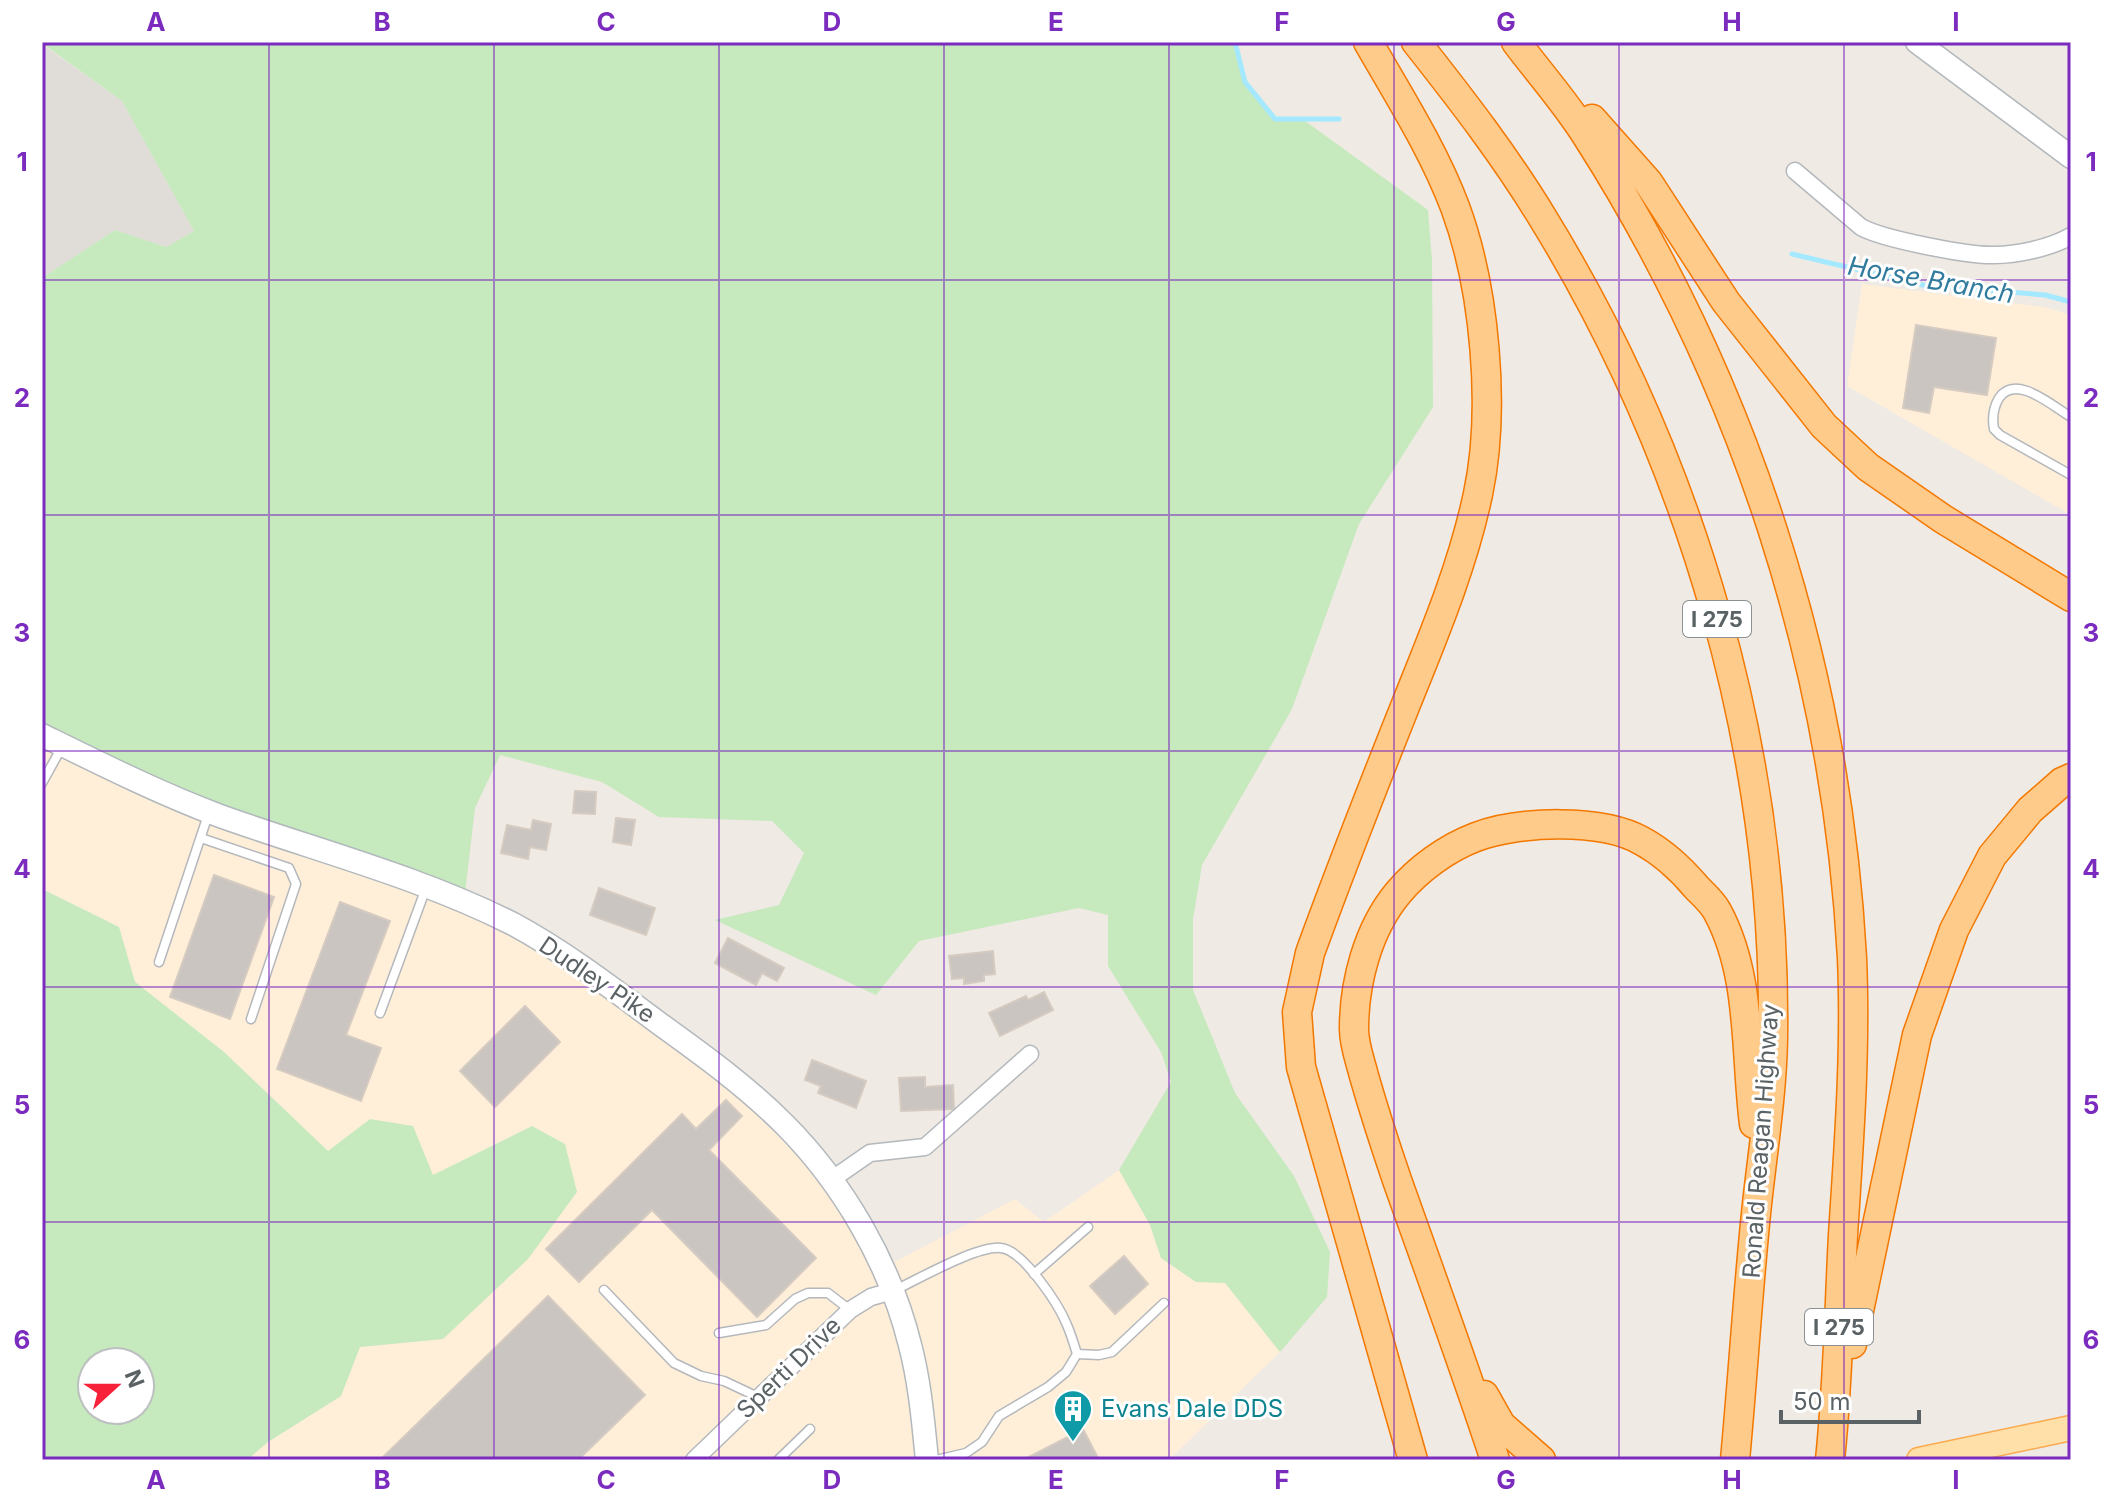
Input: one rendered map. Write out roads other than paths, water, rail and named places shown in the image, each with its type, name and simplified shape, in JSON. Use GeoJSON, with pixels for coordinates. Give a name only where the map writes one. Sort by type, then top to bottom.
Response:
{"type":"FeatureCollection","features":[{"type":"Feature","properties":{"kind":"highway"},"geometry":{"type":"LineString","coordinates":[[1368,42],[1432,154],[1455,208],[1470,257],[1478,299],[1487,414],[1479,493],[1451,591],[1315,939],[1297,1012],[1301,1067],[1413,1460]]}},
{"type":"Feature","properties":{"kind":"highway","name":"Ronald Reagan Highway"},"geometry":{"type":"LineString","coordinates":[[1416,42],[1494,143],[1544,220],[1595,311],[1646,419],[1684,513],[1716,612],[1749,756],[1766,889],[1773,1042],[1735,1460]]}},
{"type":"Feature","properties":{"kind":"highway","name":"I 275"},"geometry":{"type":"LineString","coordinates":[[1516,42],[1586,134],[1649,239],[1699,338],[1775,532],[1812,666],[1835,788],[1850,931],[1852,1089],[1830,1460]]}},
{"type":"Feature","properties":{"kind":"highway"},"geometry":{"type":"LineString","coordinates":[[1525,42],[1648,182],[1726,302],[1824,426],[1868,467],[1943,519],[2071,597]]}},
{"type":"Feature","properties":{"kind":"highway"},"geometry":{"type":"LineString","coordinates":[[1834,1423],[1917,1035],[1954,930],[1992,856],[2030,810],[2071,778]]}},
{"type":"Feature","properties":{"kind":"highway"},"geometry":{"type":"LineString","coordinates":[[1495,1460],[1376,1120],[1356,1048],[1357,996],[1378,922],[1399,892],[1427,865],[1478,836],[1550,824],[1585,825],[1640,839],[1670,859],[1716,909],[1739,975],[1761,1179]]}},
{"type":"Feature","properties":{"kind":"highway"},"geometry":{"type":"LineString","coordinates":[[1457,1350],[1501,1425],[1541,1460]]}},
{"type":"Feature","properties":{"kind":"main road"},"geometry":{"type":"LineString","coordinates":[[1919,1460],[2071,1428]]}},
{"type":"Feature","properties":{"kind":"street"},"geometry":{"type":"LineString","coordinates":[[1917,42],[2071,157]]}},
{"type":"Feature","properties":{"kind":"street"},"geometry":{"type":"LineString","coordinates":[[1795,171],[1870,232],[1990,256],[2010,254],[2071,236]]}},
{"type":"Feature","properties":{"kind":"street","name":"Dudley Pike"},"geometry":{"type":"LineString","coordinates":[[42,735],[149,788],[427,888],[514,925],[611,988],[750,1092],[785,1125],[831,1180],[854,1214],[883,1269],[912,1353],[921,1397],[927,1460]]}},
{"type":"Feature","properties":{"kind":"street"},"geometry":{"type":"LineString","coordinates":[[831,1180],[870,1153],[925,1147],[1030,1054]]}},
{"type":"Feature","properties":{"kind":"street","name":"Sperti Drive"},"geometry":{"type":"LineString","coordinates":[[699,1458],[850,1310],[871,1297],[892,1291]]}},
{"type":"Feature","properties":{"kind":"lane"},"geometry":{"type":"LineString","coordinates":[[2071,417],[2021,387],[2002,394],[1992,419],[1994,429],[2000,435],[2071,475]]}},
{"type":"Feature","properties":{"kind":"lane"},"geometry":{"type":"LineString","coordinates":[[42,783],[63,745]]}},
{"type":"Feature","properties":{"kind":"lane"},"geometry":{"type":"LineString","coordinates":[[159,962],[210,811]]}},
{"type":"Feature","properties":{"kind":"lane"},"geometry":{"type":"LineString","coordinates":[[201,838],[289,868],[296,884],[251,1019]]}},
{"type":"Feature","properties":{"kind":"lane"},"geometry":{"type":"LineString","coordinates":[[380,1013],[427,888]]}},
{"type":"Feature","properties":{"kind":"lane"},"geometry":{"type":"LineString","coordinates":[[1034,1274],[1088,1227]]}},
{"type":"Feature","properties":{"kind":"lane"},"geometry":{"type":"LineString","coordinates":[[892,1291],[979,1250],[1002,1247],[1017,1254],[1034,1274],[1067,1323],[1077,1354],[1066,1372],[1048,1387],[999,1416],[982,1442],[966,1453],[936,1460]]}},
{"type":"Feature","properties":{"kind":"lane"},"geometry":{"type":"LineString","coordinates":[[604,1290],[674,1363],[758,1397]]}},
{"type":"Feature","properties":{"kind":"lane"},"geometry":{"type":"LineString","coordinates":[[719,1333],[766,1325],[795,1299],[808,1293],[828,1293],[850,1310]]}},
{"type":"Feature","properties":{"kind":"lane"},"geometry":{"type":"LineString","coordinates":[[1077,1354],[1112,1352],[1164,1303]]}},
{"type":"Feature","properties":{"kind":"lane"},"geometry":{"type":"LineString","coordinates":[[778,1460],[810,1429]]}},
{"type":"Feature","properties":{"kind":"waterway","name":"Horse Branch"},"geometry":{"type":"LineString","coordinates":[[1235,42],[1245,82],[1275,119],[1339,119]]}},
{"type":"Feature","properties":{"kind":"waterway","name":"Horse Branch"},"geometry":{"type":"LineString","coordinates":[[1792,254],[1923,285],[2045,295],[2071,302]]}},
{"type":"Feature","properties":{"kind":"place","name":"Evans Dale DDS"},"geometry":{"type":"Point","coordinates":[1073,1443]}}]}
